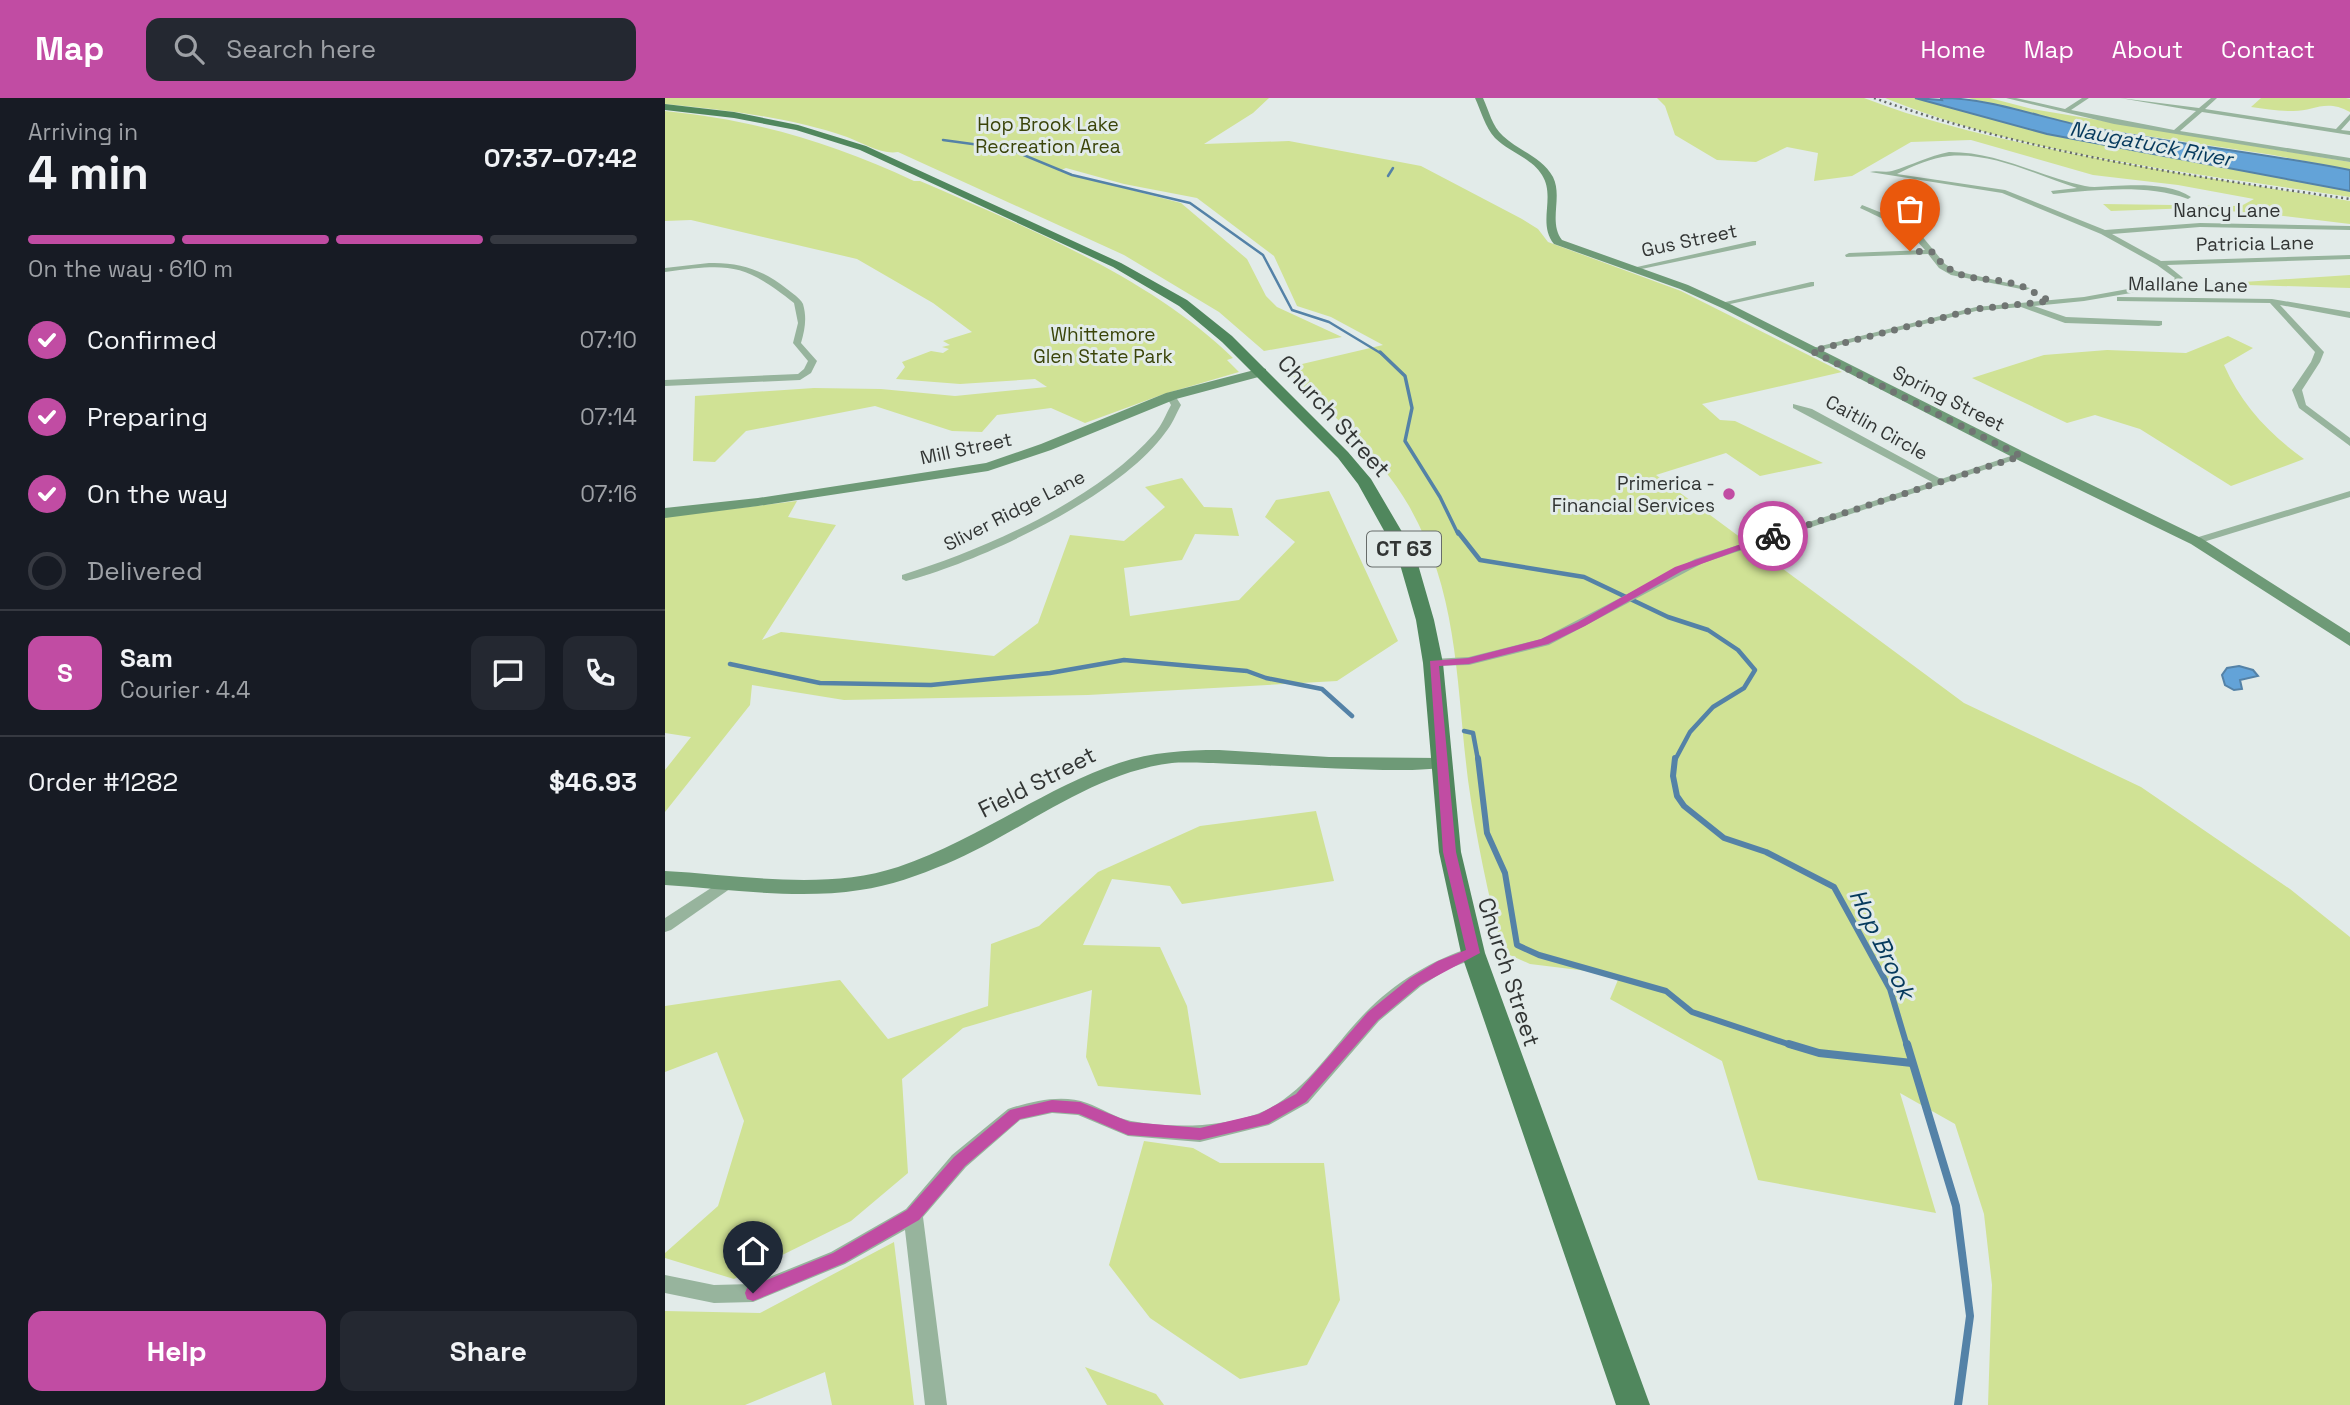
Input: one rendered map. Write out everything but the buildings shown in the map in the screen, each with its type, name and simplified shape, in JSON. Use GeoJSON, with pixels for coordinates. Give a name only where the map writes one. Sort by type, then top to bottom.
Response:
{"type":"FeatureCollection","features":[{"type":"Feature","properties":{"kind":"main road","name":"Spring Street"},"geometry":{"type":"LineString","coordinates":[[1479,98],[1497,135],[1544,173],[1551,183],[1551,226],[1555,239],[1721,304],[2196,541],[2350,641]]}},
{"type":"Feature","properties":{"kind":"main road","name":"Church Street"},"geometry":{"type":"LineString","coordinates":[[665,107],[798,128],[872,152],[1128,272],[1183,303],[1262,372],[1343,455],[1365,482],[1383,509],[1406,554],[1425,620],[1433,663],[1450,852],[1473,953],[1633,1405]]}},
{"type":"Feature","properties":{"kind":"main road","name":"Mill Street"},"geometry":{"type":"LineString","coordinates":[[665,513],[758,502],[988,467],[1046,447],[1171,396],[1262,372]]}},
{"type":"Feature","properties":{"kind":"main road","name":"Field Street"},"geometry":{"type":"LineString","coordinates":[[665,878],[842,887],[890,878],[978,842],[1101,778],[1154,760],[1215,757],[1440,764]]}},
{"type":"Feature","properties":{"kind":"street"},"geometry":{"type":"LineString","coordinates":[[2009,98],[2175,132],[2350,160]]}},
{"type":"Feature","properties":{"kind":"street"},"geometry":{"type":"LineString","coordinates":[[2066,111],[2086,98]]}},
{"type":"Feature","properties":{"kind":"street"},"geometry":{"type":"LineString","coordinates":[[2123,98],[2350,133]]}},
{"type":"Feature","properties":{"kind":"street"},"geometry":{"type":"LineString","coordinates":[[2175,132],[2214,98]]}},
{"type":"Feature","properties":{"kind":"street"},"geometry":{"type":"LineString","coordinates":[[2337,131],[2350,116]]}},
{"type":"Feature","properties":{"kind":"street"},"geometry":{"type":"LineString","coordinates":[[1890,174],[1929,159],[1959,154],[2011,165],[2087,189]]}},
{"type":"Feature","properties":{"kind":"street"},"geometry":{"type":"LineString","coordinates":[[1873,172],[2003,191],[2104,232],[2160,263]]}},
{"type":"Feature","properties":{"kind":"street"},"geometry":{"type":"LineString","coordinates":[[2053,192],[2157,189],[2178,192],[2188,197]]}},
{"type":"Feature","properties":{"kind":"street"},"geometry":{"type":"LineString","coordinates":[[1862,207],[1908,229],[1932,252],[1942,266],[1954,273],[2033,290],[2050,301]]}},
{"type":"Feature","properties":{"kind":"street","name":"Nancy Lane"},"geometry":{"type":"LineString","coordinates":[[2104,232],[2200,225],[2350,228]]}},
{"type":"Feature","properties":{"kind":"street","name":"Gus Street"},"geometry":{"type":"LineString","coordinates":[[1632,269],[1753,243]]}},
{"type":"Feature","properties":{"kind":"street"},"geometry":{"type":"LineString","coordinates":[[1849,255],[1932,252]]}},
{"type":"Feature","properties":{"kind":"street","name":"Patricia Lane"},"geometry":{"type":"LineString","coordinates":[[2160,263],[2350,257]]}},
{"type":"Feature","properties":{"kind":"street","name":"Mallane Lane"},"geometry":{"type":"LineString","coordinates":[[2084,299],[2178,281],[2176,274],[2160,263]]}},
{"type":"Feature","properties":{"kind":"street"},"geometry":{"type":"LineString","coordinates":[[665,270],[736,267],[754,271],[768,279],[798,302],[802,323],[797,343],[813,362],[808,371],[800,377],[665,383]]}},
{"type":"Feature","properties":{"kind":"street"},"geometry":{"type":"LineString","coordinates":[[1721,304],[1811,284]]}},
{"type":"Feature","properties":{"kind":"street"},"geometry":{"type":"LineString","coordinates":[[2033,290],[2050,301]]}},
{"type":"Feature","properties":{"kind":"street","name":"Mallane Lane"},"geometry":{"type":"LineString","coordinates":[[1812,351],[1976,309],[2050,301],[2272,301],[2350,313]]}},
{"type":"Feature","properties":{"kind":"street"},"geometry":{"type":"LineString","coordinates":[[2272,301],[2320,352],[2319,360],[2302,378],[2297,390],[2302,406],[2350,443]]}},
{"type":"Feature","properties":{"kind":"street"},"geometry":{"type":"LineString","coordinates":[[2019,304],[2065,320],[2159,323]]}},
{"type":"Feature","properties":{"kind":"street","name":"Sliver Ridge Lane"},"geometry":{"type":"LineString","coordinates":[[906,577],[935,569],[977,551],[1098,489],[1146,449],[1164,428],[1176,405],[1171,396]]}},
{"type":"Feature","properties":{"kind":"street","name":"Caitlin Circle"},"geometry":{"type":"LineString","coordinates":[[1796,407],[1809,411],[1940,482]]}},
{"type":"Feature","properties":{"kind":"street"},"geometry":{"type":"LineString","coordinates":[[1433,663],[1469,661],[1526,648],[1570,630],[1649,585],[1718,553],[2021,456]]}},
{"type":"Feature","properties":{"kind":"street"},"geometry":{"type":"LineString","coordinates":[[2196,541],[2350,494]]}},
{"type":"Feature","properties":{"kind":"street"},"geometry":{"type":"LineString","coordinates":[[665,926],[728,882]]}},
{"type":"Feature","properties":{"kind":"street"},"geometry":{"type":"LineString","coordinates":[[665,1284],[714,1294],[753,1293],[838,1258],[913,1215],[959,1161],[1015,1114],[1052,1106],[1080,1108],[1128,1128],[1200,1134],[1262,1120],[1301,1098],[1373,1016],[1415,982],[1443,965],[1473,953]]}},
{"type":"Feature","properties":{"kind":"street"},"geometry":{"type":"LineString","coordinates":[[913,1215],[936,1405]]}},
{"type":"Feature","properties":{"kind":"green space","name":"Hop Brook Lake Recreation Area"},"geometry":{"type":"Polygon","coordinates":[[[665,98],[1269,98],[1253,113],[1204,144],[1289,141],[1421,166],[1522,219],[1538,229],[1548,242],[1681,291],[1842,372],[1702,404],[1720,420],[1735,421],[1823,463],[1760,476],[1726,453],[1656,475],[1964,703],[2141,787],[2290,889],[2350,937],[2350,1405],[1988,1405],[1992,1285],[1984,1214],[1955,1124],[1900,1093],[1936,1213],[1758,1180],[1722,1061],[1610,999],[1620,975],[1530,964],[1503,952],[1471,802],[1453,640],[1438,572],[1425,539],[1397,486],[1351,433],[1285,368],[1383,345],[1331,317],[1297,306],[1274,256],[1197,198],[1124,184],[1066,168],[1059,171],[1181,203],[1247,259],[1266,296],[1277,307],[1342,337],[1264,351],[1219,312],[1124,255],[898,152],[879,150],[825,130],[780,119],[665,104],[665,98]]]}},
{"type":"Feature","properties":{"kind":"green space"},"geometry":{"type":"Polygon","coordinates":[[[1657,98],[1864,98],[1938,122],[2039,147],[2350,201],[2350,224],[2193,208],[2111,211],[2103,204],[2241,206],[2254,199],[2178,185],[2093,175],[1971,140],[1911,142],[1852,176],[1814,181],[1818,153],[1787,147],[1756,162],[1717,160],[1675,135],[1665,106],[1657,98]]]}},
{"type":"Feature","properties":{"kind":"green space"},"geometry":{"type":"Polygon","coordinates":[[[1885,98],[1915,98],[2047,134],[2350,191],[2350,197],[2174,171],[2055,149],[1940,118],[1885,98]]]}},
{"type":"Feature","properties":{"kind":"green space"},"geometry":{"type":"Polygon","coordinates":[[[1968,98],[1990,98],[2032,109],[2350,162],[2350,170],[2273,155],[2087,127],[1968,98]]]}},
{"type":"Feature","properties":{"kind":"green space"},"geometry":{"type":"Polygon","coordinates":[[[2261,98],[2346,98],[2350,99],[2350,112],[2333,106],[2299,111],[2251,107],[2261,98]]]}},
{"type":"Feature","properties":{"kind":"green space","name":"Whittemore Glen State Park"},"geometry":{"type":"Polygon","coordinates":[[[665,111],[731,120],[824,145],[914,181],[920,181],[1044,236],[1085,256],[1164,303],[1200,329],[1233,358],[1227,360],[1239,372],[1164,394],[1085,423],[1051,408],[997,415],[982,432],[952,431],[875,406],[746,431],[715,462],[693,461],[695,396],[814,388],[881,389],[955,396],[1047,387],[1035,379],[960,384],[896,379],[905,367],[902,362],[931,351],[943,353],[949,349],[942,347],[950,345],[943,341],[972,332],[933,303],[857,259],[691,220],[665,221],[665,111]]]}},
{"type":"Feature","properties":{"kind":"green space"},"geometry":{"type":"Polygon","coordinates":[[[2350,275],[2350,288],[2214,284],[2350,275]]]}},
{"type":"Feature","properties":{"kind":"green space"},"geometry":{"type":"Polygon","coordinates":[[[2228,336],[2253,348],[2224,365],[2239,393],[2268,429],[2304,459],[2231,486],[2140,429],[2095,415],[2067,423],[1972,378],[2044,355],[2107,350],[2186,353],[2228,336]]]}},
{"type":"Feature","properties":{"kind":"green space"},"geometry":{"type":"Polygon","coordinates":[[[1182,478],[1204,507],[1232,508],[1239,536],[1195,534],[1182,560],[1124,568],[1130,616],[1239,600],[1295,542],[1265,517],[1276,500],[1329,491],[1398,641],[1337,681],[1088,695],[844,700],[752,685],[750,705],[665,812],[665,770],[691,737],[665,733],[665,517],[797,501],[788,517],[836,525],[762,640],[781,632],[994,656],[1038,623],[1070,535],[1124,541],[1165,507],[1145,487],[1182,478]]]}},
{"type":"Feature","properties":{"kind":"green space"},"geometry":{"type":"Polygon","coordinates":[[[1316,811],[1334,881],[1182,904],[1170,886],[1112,879],[1083,945],[1160,947],[1187,1006],[1201,1095],[1098,1086],[1086,1057],[1092,990],[963,1028],[902,1079],[908,1173],[851,1221],[734,1279],[665,1258],[665,1253],[718,1206],[744,1121],[717,1052],[665,1072],[665,1006],[840,980],[888,1039],[988,1006],[991,944],[1039,926],[1098,872],[1200,826],[1316,811]]]}},
{"type":"Feature","properties":{"kind":"green space"},"geometry":{"type":"Polygon","coordinates":[[[1144,1141],[1193,1148],[1220,1163],[1324,1163],[1340,1300],[1307,1365],[1240,1379],[1150,1318],[1109,1265],[1144,1141]]]}},
{"type":"Feature","properties":{"kind":"green space"},"geometry":{"type":"Polygon","coordinates":[[[894,1242],[914,1405],[832,1405],[825,1372],[745,1405],[665,1405],[665,1311],[760,1313],[894,1242]]]}},
{"type":"Feature","properties":{"kind":"green space"},"geometry":{"type":"Polygon","coordinates":[[[1085,1367],[1156,1394],[1164,1405],[1107,1405],[1085,1367]]]}},
{"type":"Feature","properties":{"kind":"water","name":"Naugatuck River"},"geometry":{"type":"Polygon","coordinates":[[[1915,98],[1978,101],[2087,127],[2350,170],[2350,191],[2047,134],[1915,98]]]}},
{"type":"Feature","properties":{"kind":"water"},"geometry":{"type":"Polygon","coordinates":[[[2239,666],[2253,670],[2258,676],[2240,680],[2242,689],[2234,690],[2225,685],[2222,675],[2227,668],[2239,666]]]}},
{"type":"Feature","properties":{"kind":"waterway","name":"Hop Brook"},"geometry":{"type":"LineString","coordinates":[[943,140],[1009,149],[1072,175],[1190,203],[1263,255],[1292,310],[1329,322],[1382,354]]}},
{"type":"Feature","properties":{"kind":"waterway"},"geometry":{"type":"LineString","coordinates":[[1388,176],[1393,168]]}},
{"type":"Feature","properties":{"kind":"waterway","name":"Hop Brook"},"geometry":{"type":"LineString","coordinates":[[1380,352],[1405,376],[1412,408],[1405,441],[1440,497],[1458,534]]}},
{"type":"Feature","properties":{"kind":"waterway","name":"Hop Brook"},"geometry":{"type":"LineString","coordinates":[[1458,532],[1480,560],[1584,577],[1668,617],[1708,630],[1738,650],[1755,670],[1744,688],[1713,707],[1690,732],[1675,760]]}},
{"type":"Feature","properties":{"kind":"waterway"},"geometry":{"type":"LineString","coordinates":[[730,664],[820,683],[931,685],[1050,673],[1124,660],[1247,671],[1266,678],[1322,689],[1352,716]]}},
{"type":"Feature","properties":{"kind":"waterway"},"geometry":{"type":"LineString","coordinates":[[1464,731],[1473,733],[1478,760]]}},
{"type":"Feature","properties":{"kind":"waterway"},"geometry":{"type":"LineString","coordinates":[[1478,758],[1487,833],[1505,873],[1517,945],[1539,955],[1666,991],[1692,1012],[1794,1046]]}},
{"type":"Feature","properties":{"kind":"waterway","name":"Hop Brook"},"geometry":{"type":"LineString","coordinates":[[1675,758],[1673,776],[1677,796],[1684,806],[1724,838],[1766,852],[1834,887],[1890,989],[1907,1046]]}},
{"type":"Feature","properties":{"kind":"waterway"},"geometry":{"type":"LineString","coordinates":[[1789,1044],[1819,1053],[1912,1063]]}},
{"type":"Feature","properties":{"kind":"waterway"},"geometry":{"type":"LineString","coordinates":[[1907,1044],[1956,1206],[1970,1316],[1958,1405]]}},
{"type":"Feature","properties":{"kind":"railway"},"geometry":{"type":"LineString","coordinates":[[1874,98],[1991,134],[2050,148],[2169,171],[2350,199]]}},
{"type":"Feature","properties":{"kind":"way so far"},"geometry":{"type":"LineString","coordinates":[[1773,536],[2021,456],[1812,351],[1976,309],[2050,301],[2022,286],[1954,273],[1942,266],[1932,252],[1910,251]]}},
{"type":"Feature","properties":{"kind":"place","name":"Primerica - Financial Services"},"geometry":{"type":"Point","coordinates":[1729,494]}},
{"type":"Feature","properties":{"kind":"route"},"geometry":{"type":"LineString","coordinates":[[753,1293],[838,1258],[913,1215],[959,1161],[1015,1114],[1052,1106],[1080,1108],[1128,1128],[1200,1134],[1262,1120],[1301,1098],[1373,1016],[1415,982],[1443,965],[1473,953],[1450,852],[1433,663],[1469,661],[1545,642],[1679,569],[1718,553],[1773,536]]}}]}
